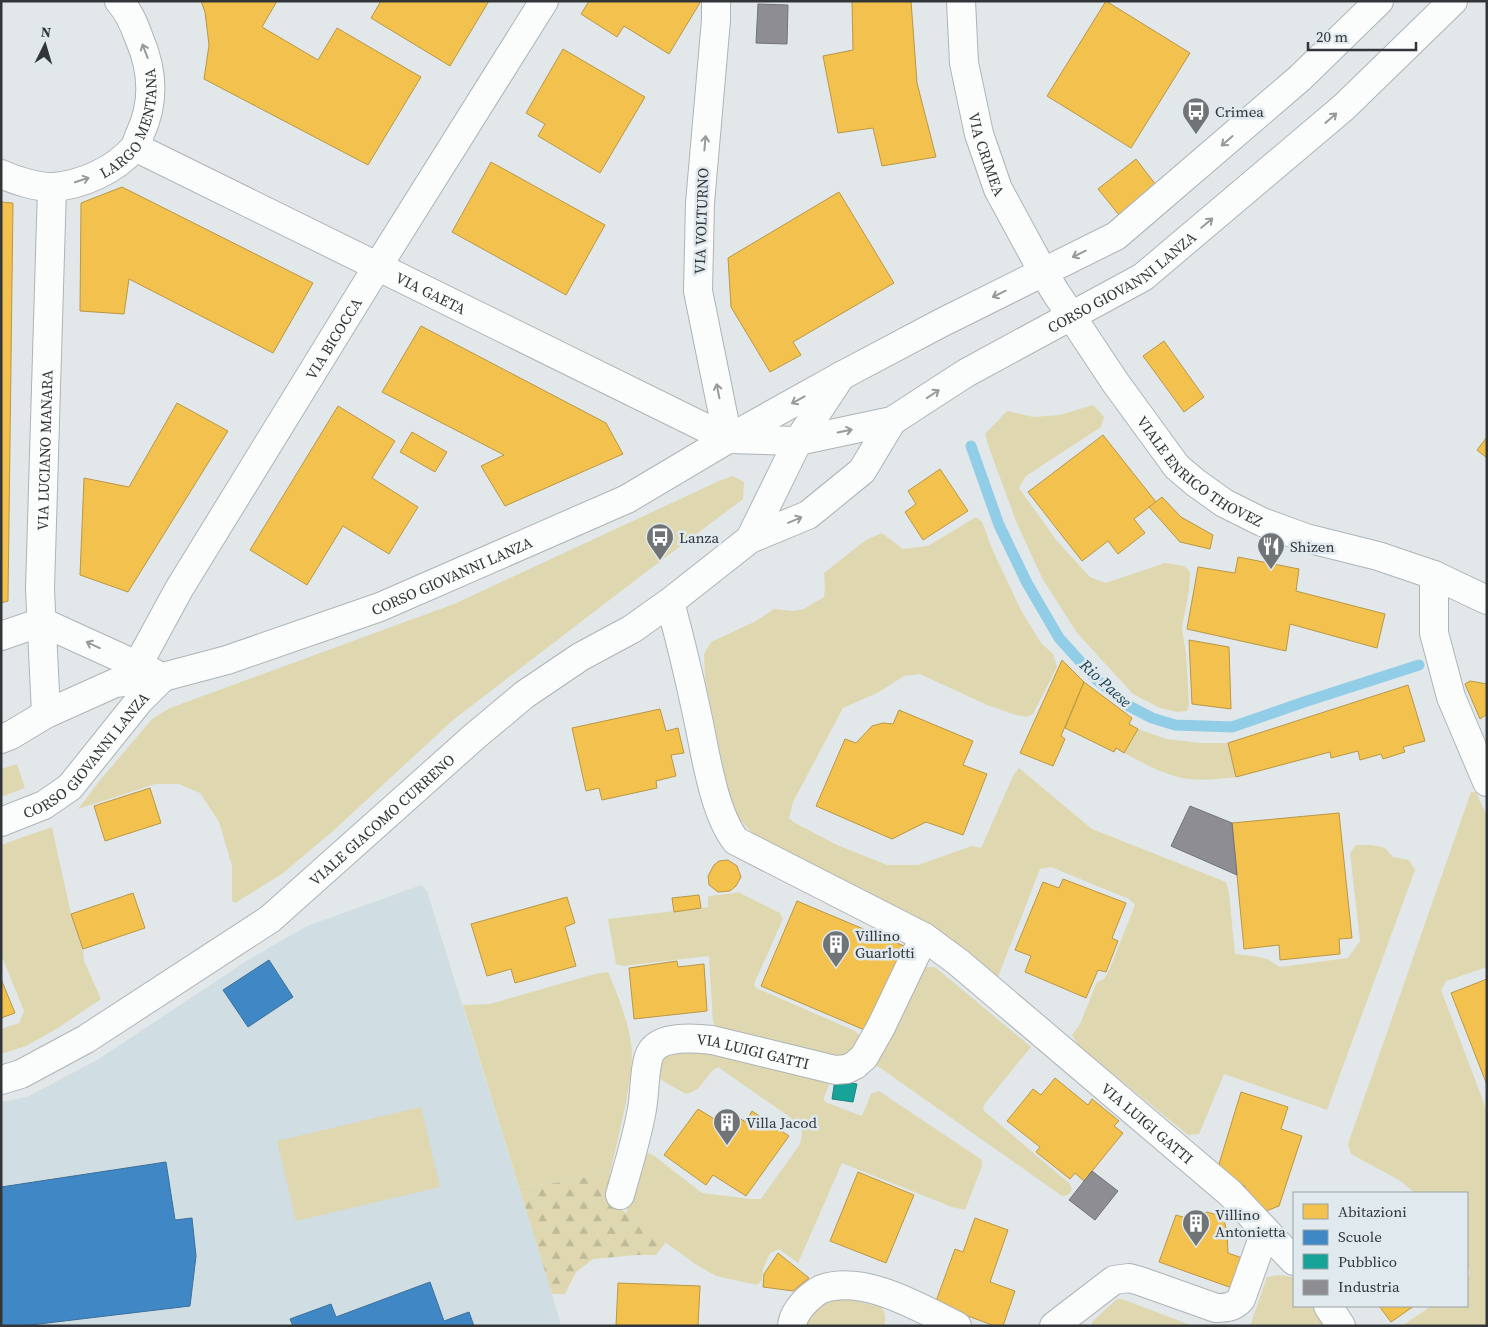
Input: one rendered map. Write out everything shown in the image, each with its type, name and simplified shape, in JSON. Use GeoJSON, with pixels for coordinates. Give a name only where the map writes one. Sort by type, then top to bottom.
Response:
{"type":"FeatureCollection","features":[{"type":"Feature","properties":{"kind":"street","name":"LARGO MENTANA"},"geometry":{"type":"LineString","coordinates":[[1,174],[15,180],[52,187],[83,180],[111,168],[135,147],[147,118],[151,83],[147,57],[127,9],[119,1]]}},
{"type":"Feature","properties":{"kind":"street","name":"VIA BICOCCA"},"geometry":{"type":"LineString","coordinates":[[133,674],[179,589],[544,1]]}},
{"type":"Feature","properties":{"kind":"street","name":"VIA VOLTURNO"},"geometry":{"type":"LineString","coordinates":[[716,1],[716,20],[700,203],[698,291],[728,439]]}},
{"type":"Feature","properties":{"kind":"street","name":"VIA CRIMEA"},"geometry":{"type":"LineString","coordinates":[[961,1],[964,64],[979,134],[998,189],[1050,283]]}},
{"type":"Feature","properties":{"kind":"street","name":"CORSO GIOVANNI LANZA"},"geometry":{"type":"LineString","coordinates":[[1,738],[11,735],[46,714],[133,674],[163,677],[227,660],[380,607],[423,590],[627,499],[728,439],[941,323],[1050,283],[1116,236],[1300,78],[1379,1]]}},
{"type":"Feature","properties":{"kind":"street","name":"CORSO GIOVANNI LANZA"},"geometry":{"type":"LineString","coordinates":[[728,439],[798,441],[892,422],[966,373],[1143,277],[1344,107],[1453,1]]}},
{"type":"Feature","properties":{"kind":"street","name":"VIA GAETA"},"geometry":{"type":"LineString","coordinates":[[135,147],[728,439]]}},
{"type":"Feature","properties":{"kind":"street","name":"VIA LUCIANO MANARA"},"geometry":{"type":"LineString","coordinates":[[46,714],[40,589],[52,187]]}},
{"type":"Feature","properties":{"kind":"street","name":"VIALE ENRICO THOVEZ"},"geometry":{"type":"LineString","coordinates":[[1050,283],[1115,382],[1178,467],[1196,483],[1224,503],[1262,522],[1306,538],[1378,556],[1434,575],[1487,600]]}},
{"type":"Feature","properties":{"kind":"street","name":"VIALE GIACOMO CURRENO"},"geometry":{"type":"LineString","coordinates":[[750,539],[798,441],[841,376]]}},
{"type":"Feature","properties":{"kind":"street","name":"VIALE GIACOMO CURRENO"},"geometry":{"type":"LineString","coordinates":[[1,1080],[21,1074],[86,1039],[270,919],[475,736],[524,695],[580,657],[632,629],[670,602],[750,539],[808,515],[862,471],[892,422]]}},
{"type":"Feature","properties":{"kind":"street"},"geometry":{"type":"LineString","coordinates":[[1434,575],[1434,633],[1451,697],[1487,782]]}},
{"type":"Feature","properties":{"kind":"street","name":"VIA LUIGI GATTI"},"geometry":{"type":"LineString","coordinates":[[670,602],[684,654],[719,808],[730,833],[736,841],[924,937],[992,989],[1188,1156],[1230,1193],[1293,1260]]}},
{"type":"Feature","properties":{"kind":"street"},"geometry":{"type":"LineString","coordinates":[[1,636],[42,622],[133,674]]}},
{"type":"Feature","properties":{"kind":"street","name":"CORSO GIOVANNI LANZA"},"geometry":{"type":"LineString","coordinates":[[1,822],[44,805],[70,787],[139,701],[163,677]]}},
{"type":"Feature","properties":{"kind":"street","name":"VIA LUIGI GATTI"},"geometry":{"type":"LineString","coordinates":[[620,1195],[643,1108],[650,1052],[661,1043],[697,1038],[835,1070],[847,1069],[855,1065],[872,1045],[924,937]]}},
{"type":"Feature","properties":{"kind":"street"},"geometry":{"type":"LineString","coordinates":[[1054,1326],[1114,1280],[1129,1278],[1216,1308],[1228,1308],[1241,1299],[1265,1232]]}},
{"type":"Feature","properties":{"kind":"street"},"geometry":{"type":"LineString","coordinates":[[792,1326],[797,1310],[820,1289],[843,1285],[868,1289],[899,1298],[956,1326]]}},
{"type":"Feature","properties":{"kind":"street"},"geometry":{"type":"LineString","coordinates":[[1329,1307],[1341,1326]]}},
{"type":"Feature","properties":{"kind":"shaded area"},"geometry":{"type":"Polygon","coordinates":[[[421,885],[427,891],[552,1294],[560,1326],[1,1326],[1,1102],[27,1097],[97,1060],[248,960],[307,926],[421,885]]]}},
{"type":"Feature","properties":{"kind":"green space"},"geometry":{"type":"Polygon","coordinates":[[[1093,405],[1104,417],[1101,427],[1026,476],[1019,488],[1057,541],[1090,577],[1106,583],[1165,563],[1184,566],[1190,572],[1189,591],[1182,627],[1189,704],[1187,711],[1177,712],[1160,708],[1133,694],[1077,633],[1042,578],[1016,521],[988,445],[985,434],[1007,411],[1033,417],[1060,415],[1093,405]]]}},
{"type":"Feature","properties":{"kind":"green space"},"geometry":{"type":"Polygon","coordinates":[[[733,476],[744,482],[743,499],[453,720],[333,831],[282,874],[235,903],[232,901],[232,866],[219,822],[200,793],[179,784],[155,784],[78,809],[152,719],[170,708],[454,604],[733,476]]]}},
{"type":"Feature","properties":{"kind":"green space"},"geometry":{"type":"Polygon","coordinates":[[[976,517],[982,522],[993,551],[1021,610],[1041,643],[1053,654],[1057,667],[1033,714],[1027,717],[1016,715],[987,705],[920,674],[904,676],[879,692],[843,708],[793,802],[789,818],[837,845],[887,865],[918,865],[972,846],[981,848],[1014,774],[1019,768],[1092,829],[1226,882],[1229,893],[1235,954],[1267,959],[1280,967],[1348,958],[1360,941],[1350,853],[1356,845],[1372,845],[1385,848],[1393,857],[1409,860],[1415,870],[1327,1110],[1224,1074],[1199,1134],[1188,1135],[1078,1045],[1072,1035],[1080,1024],[1097,982],[1104,979],[1110,968],[1135,905],[1129,899],[1051,867],[1040,869],[998,977],[938,931],[754,835],[732,811],[705,678],[704,654],[711,642],[756,621],[774,609],[793,611],[804,609],[824,597],[824,573],[866,540],[882,533],[903,549],[928,546],[976,517]]]}},
{"type":"Feature","properties":{"kind":"green space"},"geometry":{"type":"Polygon","coordinates":[[[1138,729],[1166,739],[1201,743],[1228,743],[1236,777],[1207,780],[1185,779],[1144,763],[1124,753],[1138,729]]]}},
{"type":"Feature","properties":{"kind":"green space"},"geometry":{"type":"Polygon","coordinates":[[[17,764],[25,788],[1,797],[1,769],[17,764]]]}},
{"type":"Feature","properties":{"kind":"green space"},"geometry":{"type":"Polygon","coordinates":[[[1471,792],[1476,792],[1487,816],[1487,967],[1446,981],[1441,990],[1487,1111],[1487,1326],[1402,1326],[1430,1307],[1468,1307],[1468,1278],[1470,1272],[1468,1269],[1468,1192],[1414,1192],[1399,1180],[1351,1154],[1348,1144],[1471,792]]]}},
{"type":"Feature","properties":{"kind":"green space"},"geometry":{"type":"Polygon","coordinates":[[[52,827],[71,914],[83,949],[84,961],[101,999],[58,1028],[26,1046],[1,1054],[1,1029],[19,1023],[24,1011],[1,954],[1,845],[52,827]]]}},
{"type":"Feature","properties":{"kind":"green space"},"geometry":{"type":"Polygon","coordinates":[[[738,892],[780,913],[783,919],[754,984],[756,988],[855,1031],[861,1037],[849,1052],[829,1057],[716,1026],[713,1022],[709,956],[623,966],[616,964],[608,919],[708,907],[708,897],[738,892]]]}},
{"type":"Feature","properties":{"kind":"green space"},"geometry":{"type":"Polygon","coordinates":[[[924,967],[935,967],[1031,1047],[986,1102],[983,1107],[984,1111],[1070,1184],[1072,1190],[1068,1195],[1062,1196],[869,1060],[924,967]]]}},
{"type":"Feature","properties":{"kind":"green space"},"geometry":{"type":"Polygon","coordinates":[[[608,972],[627,1024],[632,1056],[627,1098],[611,1170],[573,1181],[519,1187],[463,1005],[490,1004],[608,972]]]}},
{"type":"Feature","properties":{"kind":"green space"},"geometry":{"type":"Polygon","coordinates":[[[678,1047],[831,1079],[824,1098],[825,1102],[862,1116],[871,1094],[879,1091],[982,1160],[982,1166],[965,1210],[952,1207],[842,1163],[798,1263],[779,1249],[770,1253],[763,1269],[762,1280],[757,1285],[716,1276],[695,1264],[627,1214],[627,1205],[644,1155],[648,1153],[653,1155],[702,1193],[761,1199],[800,1144],[801,1125],[718,1067],[710,1073],[697,1089],[686,1094],[663,1081],[660,1078],[661,1063],[668,1053],[678,1047]]]}},
{"type":"Feature","properties":{"kind":"green space"},"geometry":{"type":"Polygon","coordinates":[[[421,1107],[440,1187],[296,1221],[277,1141],[421,1107]]]}},
{"type":"Feature","properties":{"kind":"green space"},"geometry":{"type":"Polygon","coordinates":[[[611,1170],[608,1188],[614,1204],[666,1242],[656,1255],[593,1259],[576,1272],[565,1294],[552,1294],[519,1187],[573,1181],[611,1170]]]}},
{"type":"Feature","properties":{"kind":"green space"},"geometry":{"type":"Polygon","coordinates":[[[1280,1275],[1292,1277],[1293,1307],[1313,1307],[1325,1326],[1250,1326],[1267,1277],[1280,1275]]]}},
{"type":"Feature","properties":{"kind":"green space"},"geometry":{"type":"Polygon","coordinates":[[[1117,1299],[1122,1299],[1193,1326],[1092,1326],[1092,1322],[1117,1299]]]}},
{"type":"Feature","properties":{"kind":"green space"},"geometry":{"type":"Polygon","coordinates":[[[835,1300],[853,1300],[881,1307],[885,1316],[884,1326],[807,1326],[811,1316],[818,1309],[835,1300]]]}},
{"type":"Feature","properties":{"kind":"building: Abitazioni"},"geometry":{"type":"Polygon","coordinates":[[[201,1],[277,1],[262,27],[318,60],[337,28],[421,77],[368,165],[204,79],[209,45],[205,12],[201,1]]]}},
{"type":"Feature","properties":{"kind":"building: Abitazioni"},"geometry":{"type":"Polygon","coordinates":[[[381,1],[489,1],[450,66],[371,18],[381,1]]]}},
{"type":"Feature","properties":{"kind":"building: Abitazioni"},"geometry":{"type":"Polygon","coordinates":[[[589,1],[701,1],[669,54],[624,26],[617,37],[581,14],[589,1]]]}},
{"type":"Feature","properties":{"kind":"building: Abitazioni"},"geometry":{"type":"Polygon","coordinates":[[[852,1],[911,1],[917,83],[936,157],[882,166],[873,128],[838,133],[823,56],[853,50],[852,1]]]}},
{"type":"Feature","properties":{"kind":"building: Abitazioni"},"geometry":{"type":"Polygon","coordinates":[[[1106,1],[1190,53],[1131,148],[1047,96],[1106,1]]]}},
{"type":"Feature","properties":{"kind":"building: Abitazioni"},"geometry":{"type":"Polygon","coordinates":[[[563,49],[645,97],[600,173],[538,136],[545,124],[526,113],[563,49]]]}},
{"type":"Feature","properties":{"kind":"building: Abitazioni"},"geometry":{"type":"Polygon","coordinates":[[[1136,159],[1156,185],[1119,215],[1098,189],[1136,159]]]}},
{"type":"Feature","properties":{"kind":"building: Abitazioni"},"geometry":{"type":"Polygon","coordinates":[[[491,162],[605,225],[566,295],[452,232],[491,162]]]}},
{"type":"Feature","properties":{"kind":"building: Abitazioni"},"geometry":{"type":"Polygon","coordinates":[[[122,187],[313,283],[273,353],[129,279],[124,314],[80,311],[81,203],[122,187]]]}},
{"type":"Feature","properties":{"kind":"building: Abitazioni"},"geometry":{"type":"Polygon","coordinates":[[[839,192],[894,283],[793,342],[801,355],[770,372],[731,307],[728,258],[839,192]]]}},
{"type":"Feature","properties":{"kind":"building: Abitazioni"},"geometry":{"type":"Polygon","coordinates":[[[1,202],[13,203],[8,601],[1,603],[1,202]]]}},
{"type":"Feature","properties":{"kind":"building: Abitazioni"},"geometry":{"type":"Polygon","coordinates":[[[421,326],[606,423],[623,454],[505,506],[481,466],[504,455],[382,392],[421,326]]]}},
{"type":"Feature","properties":{"kind":"building: Abitazioni"},"geometry":{"type":"Polygon","coordinates":[[[1164,341],[1204,397],[1184,412],[1143,356],[1164,341]]]}},
{"type":"Feature","properties":{"kind":"building: Abitazioni"},"geometry":{"type":"Polygon","coordinates":[[[177,403],[228,431],[128,592],[80,575],[84,478],[129,487],[177,403]]]}},
{"type":"Feature","properties":{"kind":"building: Abitazioni"},"geometry":{"type":"Polygon","coordinates":[[[338,406],[395,441],[372,478],[418,507],[389,554],[343,526],[307,585],[250,550],[338,406]]]}},
{"type":"Feature","properties":{"kind":"building: Abitazioni"},"geometry":{"type":"Polygon","coordinates":[[[412,432],[447,452],[435,472],[400,452],[412,432]]]}},
{"type":"Feature","properties":{"kind":"building: Abitazioni"},"geometry":{"type":"Polygon","coordinates":[[[1103,435],[1156,502],[1134,519],[1145,533],[1118,554],[1108,541],[1082,561],[1028,492],[1103,435]]]}},
{"type":"Feature","properties":{"kind":"building: Abitazioni"},"geometry":{"type":"Polygon","coordinates":[[[1487,437],[1487,458],[1477,450],[1487,437]]]}},
{"type":"Feature","properties":{"kind":"building: Abitazioni"},"geometry":{"type":"Polygon","coordinates":[[[940,469],[968,511],[923,540],[905,512],[916,504],[908,491],[940,469]]]}},
{"type":"Feature","properties":{"kind":"building: Abitazioni"},"geometry":{"type":"Polygon","coordinates":[[[1162,497],[1181,517],[1213,535],[1210,549],[1180,542],[1149,507],[1162,497]]]}},
{"type":"Feature","properties":{"kind":"building: Abitazioni"},"geometry":{"type":"Polygon","coordinates":[[[1238,557],[1299,569],[1296,591],[1385,614],[1377,648],[1290,624],[1286,651],[1187,629],[1198,567],[1235,573],[1238,557]]]}},
{"type":"Feature","properties":{"kind":"building: Abitazioni"},"geometry":{"type":"Polygon","coordinates":[[[1189,640],[1229,647],[1231,709],[1192,704],[1189,640]]]}},
{"type":"Feature","properties":{"kind":"building: Abitazioni"},"geometry":{"type":"Polygon","coordinates":[[[1062,660],[1084,682],[1061,736],[1065,739],[1053,766],[1020,753],[1062,660]]]}},
{"type":"Feature","properties":{"kind":"building: Abitazioni"},"geometry":{"type":"Polygon","coordinates":[[[1470,681],[1487,684],[1487,714],[1480,719],[1465,684],[1470,681]]]}},
{"type":"Feature","properties":{"kind":"building: Abitazioni"},"geometry":{"type":"Polygon","coordinates":[[[1084,682],[1132,718],[1129,724],[1138,729],[1124,753],[1116,748],[1114,752],[1065,728],[1084,682]]]}},
{"type":"Feature","properties":{"kind":"building: Abitazioni"},"geometry":{"type":"Polygon","coordinates":[[[1408,685],[1425,741],[1403,747],[1405,752],[1383,759],[1381,754],[1360,760],[1358,751],[1331,758],[1330,752],[1236,777],[1228,743],[1408,685]]]}},
{"type":"Feature","properties":{"kind":"building: Abitazioni"},"geometry":{"type":"Polygon","coordinates":[[[660,709],[666,731],[678,728],[684,753],[671,755],[676,776],[656,781],[657,788],[602,800],[599,788],[586,791],[572,728],[660,709]]]}},
{"type":"Feature","properties":{"kind":"building: Abitazioni"},"geometry":{"type":"Polygon","coordinates":[[[899,710],[973,741],[963,765],[987,774],[963,835],[926,822],[892,839],[816,806],[845,739],[856,743],[872,726],[883,723],[893,724],[899,710]]]}},
{"type":"Feature","properties":{"kind":"building: Abitazioni"},"geometry":{"type":"Polygon","coordinates":[[[150,788],[161,823],[105,841],[94,806],[150,788]]]}},
{"type":"Feature","properties":{"kind":"building: Abitazioni"},"geometry":{"type":"Polygon","coordinates":[[[1339,813],[1352,938],[1339,939],[1340,954],[1280,960],[1279,945],[1244,949],[1232,823],[1339,813]]]}},
{"type":"Feature","properties":{"kind":"building: Abitazioni"},"geometry":{"type":"Polygon","coordinates":[[[728,860],[737,866],[741,877],[736,886],[730,891],[718,892],[709,885],[708,876],[714,865],[719,861],[728,860]]]}},
{"type":"Feature","properties":{"kind":"building: Abitazioni"},"geometry":{"type":"Polygon","coordinates":[[[1063,879],[1126,903],[1112,938],[1118,941],[1106,972],[1098,970],[1086,998],[1025,972],[1031,956],[1015,950],[1043,882],[1059,888],[1063,879]]]}},
{"type":"Feature","properties":{"kind":"building: Abitazioni"},"geometry":{"type":"Polygon","coordinates":[[[133,893],[145,928],[83,949],[71,914],[133,893]]]}},
{"type":"Feature","properties":{"kind":"building: Abitazioni"},"geometry":{"type":"Polygon","coordinates":[[[699,895],[701,908],[674,912],[672,898],[699,895]]]}},
{"type":"Feature","properties":{"kind":"building: Abitazioni"},"geometry":{"type":"Polygon","coordinates":[[[567,897],[575,923],[565,927],[576,966],[515,983],[511,969],[487,976],[471,924],[567,897]]]}},
{"type":"Feature","properties":{"kind":"building: Abitazioni","name":"Villino Guarlotti"},"geometry":{"type":"Polygon","coordinates":[[[797,901],[911,949],[874,1034],[761,986],[797,901]]]}},
{"type":"Feature","properties":{"kind":"building: Abitazioni"},"geometry":{"type":"Polygon","coordinates":[[[677,961],[678,967],[704,964],[707,1011],[634,1019],[629,968],[677,961]]]}},
{"type":"Feature","properties":{"kind":"building: Abitazioni"},"geometry":{"type":"Polygon","coordinates":[[[1,979],[15,1013],[1,1018],[1,979]]]}},
{"type":"Feature","properties":{"kind":"building: Abitazioni"},"geometry":{"type":"Polygon","coordinates":[[[1487,979],[1487,1085],[1451,993],[1487,979]]]}},
{"type":"Feature","properties":{"kind":"building: Abitazioni"},"geometry":{"type":"Polygon","coordinates":[[[1055,1078],[1088,1105],[1092,1099],[1119,1121],[1114,1126],[1123,1133],[1084,1181],[1075,1173],[1070,1179],[1036,1152],[1040,1147],[1007,1121],[1033,1089],[1041,1095],[1055,1078]]]}},
{"type":"Feature","properties":{"kind":"building: Abitazioni"},"geometry":{"type":"Polygon","coordinates":[[[1241,1092],[1288,1107],[1281,1129],[1302,1136],[1279,1206],[1266,1211],[1251,1206],[1245,1194],[1245,1186],[1230,1182],[1222,1174],[1219,1164],[1241,1092]]]}},
{"type":"Feature","properties":{"kind":"building: Abitazioni","name":"Villa Jacod"},"geometry":{"type":"Polygon","coordinates":[[[698,1109],[721,1123],[739,1118],[746,1122],[752,1111],[789,1136],[746,1196],[713,1175],[706,1185],[664,1155],[698,1109]]]}},
{"type":"Feature","properties":{"kind":"building: Abitazioni"},"geometry":{"type":"Polygon","coordinates":[[[858,1172],[914,1195],[886,1263],[830,1241],[858,1172]]]}},
{"type":"Feature","properties":{"kind":"building: Abitazioni","name":"Villino Antonietta"},"geometry":{"type":"Polygon","coordinates":[[[1207,1212],[1217,1215],[1224,1221],[1227,1231],[1228,1253],[1242,1258],[1232,1288],[1159,1262],[1176,1215],[1193,1220],[1207,1212]]]}},
{"type":"Feature","properties":{"kind":"building: Abitazioni"},"geometry":{"type":"Polygon","coordinates":[[[975,1218],[1008,1230],[990,1282],[1015,1291],[1003,1326],[995,1326],[935,1304],[955,1249],[963,1252],[975,1218]]]}},
{"type":"Feature","properties":{"kind":"building: Abitazioni"},"geometry":{"type":"Polygon","coordinates":[[[778,1253],[809,1278],[793,1291],[763,1287],[764,1274],[778,1253]]]}},
{"type":"Feature","properties":{"kind":"building: Abitazioni"},"geometry":{"type":"Polygon","coordinates":[[[618,1283],[700,1286],[698,1326],[616,1326],[618,1283]]]}},
{"type":"Feature","properties":{"kind":"building: Abitazioni"},"geometry":{"type":"Polygon","coordinates":[[[1380,1307],[1413,1307],[1391,1322],[1380,1307]]]}},
{"type":"Feature","properties":{"kind":"building: Scuole"},"geometry":{"type":"Polygon","coordinates":[[[269,960],[293,997],[248,1027],[223,990],[269,960]]]}},
{"type":"Feature","properties":{"kind":"building: Scuole"},"geometry":{"type":"Polygon","coordinates":[[[166,1162],[175,1220],[192,1218],[196,1256],[190,1306],[22,1326],[1,1326],[1,1187],[166,1162]]]}},
{"type":"Feature","properties":{"kind":"building: Scuole"},"geometry":{"type":"Polygon","coordinates":[[[430,1282],[444,1321],[469,1312],[474,1326],[293,1326],[290,1319],[331,1304],[336,1317],[430,1282]]]}},
{"type":"Feature","properties":{"kind":"building: Pubblico"},"geometry":{"type":"Polygon","coordinates":[[[835,1080],[857,1084],[853,1102],[832,1099],[835,1080]]]}},
{"type":"Feature","properties":{"kind":"building: Industria"},"geometry":{"type":"Polygon","coordinates":[[[758,4],[788,5],[787,44],[756,43],[758,4]]]}},
{"type":"Feature","properties":{"kind":"building: Industria"},"geometry":{"type":"Polygon","coordinates":[[[1190,806],[1232,823],[1237,875],[1171,846],[1190,806]]]}},
{"type":"Feature","properties":{"kind":"building: Industria"},"geometry":{"type":"Polygon","coordinates":[[[1092,1171],[1118,1191],[1095,1220],[1069,1200],[1092,1171]]]}},
{"type":"Feature","properties":{"kind":"waterway","name":"Rio Paese"},"geometry":{"type":"LineString","coordinates":[[971,446],[999,525],[1027,583],[1059,638],[1097,680],[1129,706],[1152,718],[1175,725],[1232,727],[1419,665]]}},
{"type":"Feature","properties":{"kind":"place","name":"Crimea"},"geometry":{"type":"Point","coordinates":[1196,135]}},
{"type":"Feature","properties":{"kind":"place","name":"Lanza"},"geometry":{"type":"Point","coordinates":[660,561]}},
{"type":"Feature","properties":{"kind":"place","name":"Shizen"},"geometry":{"type":"Point","coordinates":[1271,570]}},
{"type":"Feature","properties":{"kind":"place","name":"Villino Guarlotti"},"geometry":{"type":"Point","coordinates":[836,968]}},
{"type":"Feature","properties":{"kind":"place","name":"Villa Jacod"},"geometry":{"type":"Point","coordinates":[727,1146]}},
{"type":"Feature","properties":{"kind":"place","name":"Villino Antonietta"},"geometry":{"type":"Point","coordinates":[1196,1247]}}]}
